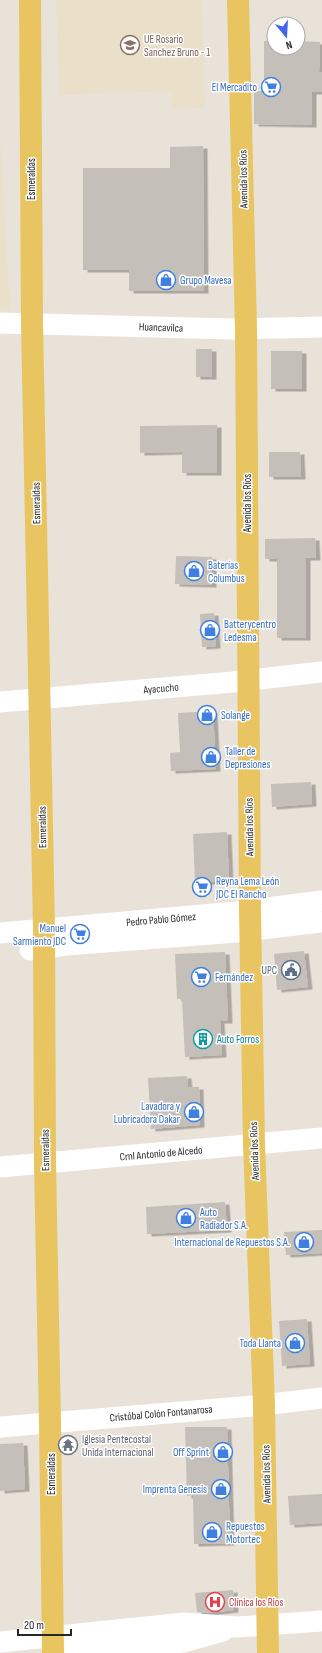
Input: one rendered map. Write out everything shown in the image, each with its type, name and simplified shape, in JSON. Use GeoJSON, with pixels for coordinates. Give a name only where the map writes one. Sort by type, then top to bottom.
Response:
{"type":"FeatureCollection","features":[{"type":"Feature","properties":{"kind":"main road","name":"Esmeraldas"},"geometry":{"type":"LineString","coordinates":[[17,0],[18,323],[33,699],[43,1423],[48,1647]]}},
{"type":"Feature","properties":{"kind":"main road","name":"Esmeraldas"},"geometry":{"type":"LineString","coordinates":[[18,323],[30,0]]}},
{"type":"Feature","properties":{"kind":"main road","name":"Avenida los Ríos"},"geometry":{"type":"LineString","coordinates":[[228,0],[239,329]]}},
{"type":"Feature","properties":{"kind":"main road","name":"Avenida los Ríos"},"geometry":{"type":"LineString","coordinates":[[238,0],[241,681],[244,921],[248,1145],[257,1405],[253,1626],[255,1653]]}},
{"type":"Feature","properties":{"kind":"main road","name":"Avenida los Ríos"},"geometry":{"type":"LineString","coordinates":[[253,1626],[268,1653]]}},
{"type":"Feature","properties":{"kind":"street","name":"Huancavilca"},"geometry":{"type":"LineString","coordinates":[[18,323],[239,329],[322,327]]}},
{"type":"Feature","properties":{"kind":"street","name":"Ayacucho"},"geometry":{"type":"LineString","coordinates":[[0,702],[241,681],[322,672]]}},
{"type":"Feature","properties":{"kind":"street","name":"Pedro Pablo Gómez"},"geometry":{"type":"LineString","coordinates":[[0,933],[66,945],[244,921],[322,902]]}},
{"type":"Feature","properties":{"kind":"street","name":"Pedro Pablo Gómez"},"geometry":{"type":"LineString","coordinates":[[244,921],[322,922]]}},
{"type":"Feature","properties":{"kind":"street","name":"Crnl Antonio de Alcedo"},"geometry":{"type":"LineString","coordinates":[[0,1167],[322,1138]]}},
{"type":"Feature","properties":{"kind":"street","name":"Cristóbal Colón Fontanarosa"},"geometry":{"type":"LineString","coordinates":[[0,1427],[322,1398]]}},
{"type":"Feature","properties":{"kind":"street"},"geometry":{"type":"LineString","coordinates":[[0,1642],[48,1647],[184,1623],[253,1626],[322,1621]]}},
{"type":"Feature","properties":{"kind":"shaded area","name":"UE Rosario Sanchez Bruno - 1"},"geometry":{"type":"Polygon","coordinates":[[[56,0],[201,0],[205,108],[172,109],[171,91],[59,95],[56,0]]]}},
{"type":"Feature","properties":{"kind":"shaded area"},"geometry":{"type":"Polygon","coordinates":[[[0,138],[10,309],[0,309],[0,138]]]}},
{"type":"Feature","properties":{"kind":"building"},"geometry":{"type":"Polygon","coordinates":[[[264,41],[266,41],[266,56],[306,56],[306,41],[320,42],[319,72],[322,72],[322,92],[312,92],[312,125],[254,124],[254,91],[264,91],[264,41]]]}},
{"type":"Feature","properties":{"kind":"building"},"geometry":{"type":"Polygon","coordinates":[[[203,146],[204,291],[129,291],[129,270],[83,270],[83,168],[170,168],[170,147],[203,146]]]}},
{"type":"Feature","properties":{"kind":"building"},"geometry":{"type":"Polygon","coordinates":[[[196,349],[212,349],[212,377],[196,377],[196,349]]]}},
{"type":"Feature","properties":{"kind":"building"},"geometry":{"type":"Polygon","coordinates":[[[271,351],[302,351],[302,389],[271,389],[271,351]]]}},
{"type":"Feature","properties":{"kind":"building"},"geometry":{"type":"Polygon","coordinates":[[[217,425],[217,473],[182,473],[182,452],[140,453],[140,426],[217,425]]]}},
{"type":"Feature","properties":{"kind":"building"},"geometry":{"type":"Polygon","coordinates":[[[269,452],[300,452],[301,477],[269,477],[269,452]]]}},
{"type":"Feature","properties":{"kind":"building"},"geometry":{"type":"Polygon","coordinates":[[[315,538],[316,558],[306,558],[306,638],[277,638],[277,559],[265,559],[265,539],[315,538]]]}},
{"type":"Feature","properties":{"kind":"building","name":"Baterías Columbus"},"geometry":{"type":"Polygon","coordinates":[[[176,556],[212,557],[212,585],[175,584],[176,556]]]}},
{"type":"Feature","properties":{"kind":"building"},"geometry":{"type":"Polygon","coordinates":[[[214,613],[216,646],[202,647],[200,614],[214,613]]]}},
{"type":"Feature","properties":{"kind":"building"},"geometry":{"type":"Polygon","coordinates":[[[213,711],[216,769],[171,771],[170,753],[180,752],[178,713],[213,711]]]}},
{"type":"Feature","properties":{"kind":"building"},"geometry":{"type":"Polygon","coordinates":[[[311,782],[312,804],[272,807],[271,784],[311,782]]]}},
{"type":"Feature","properties":{"kind":"building"},"geometry":{"type":"Polygon","coordinates":[[[227,832],[229,881],[195,883],[193,834],[227,832]]]}},
{"type":"Feature","properties":{"kind":"building","name":"UPC"},"geometry":{"type":"Polygon","coordinates":[[[304,951],[308,987],[277,990],[274,954],[304,951]]]}},
{"type":"Feature","properties":{"kind":"building","name":"Fernández"},"geometry":{"type":"Polygon","coordinates":[[[225,952],[228,1021],[220,1021],[222,1055],[185,1057],[182,999],[177,999],[175,954],[225,952]]]}},
{"type":"Feature","properties":{"kind":"building"},"geometry":{"type":"Polygon","coordinates":[[[187,1076],[188,1087],[199,1087],[200,1125],[151,1129],[148,1078],[187,1076]]]}},
{"type":"Feature","properties":{"kind":"building","name":"Auto Radiador S.A."},"geometry":{"type":"Polygon","coordinates":[[[225,1202],[227,1230],[147,1234],[146,1207],[225,1202]]]}},
{"type":"Feature","properties":{"kind":"building","name":"Internacional de Repuestos S.A."},"geometry":{"type":"Polygon","coordinates":[[[322,1230],[322,1253],[286,1255],[284,1232],[322,1230]]]}},
{"type":"Feature","properties":{"kind":"building","name":"Toda Llanta"},"geometry":{"type":"Polygon","coordinates":[[[307,1319],[310,1364],[282,1366],[279,1321],[307,1319]]]}},
{"type":"Feature","properties":{"kind":"building"},"geometry":{"type":"Polygon","coordinates":[[[185,1427],[227,1427],[230,1543],[194,1544],[193,1495],[187,1496],[185,1427]]]}},
{"type":"Feature","properties":{"kind":"building"},"geometry":{"type":"Polygon","coordinates":[[[23,1443],[25,1489],[0,1491],[0,1444],[23,1443]]]}},
{"type":"Feature","properties":{"kind":"building"},"geometry":{"type":"Polygon","coordinates":[[[322,1494],[322,1523],[290,1525],[288,1496],[322,1494]]]}},
{"type":"Feature","properties":{"kind":"building","name":"Clínica los Rios"},"geometry":{"type":"Polygon","coordinates":[[[233,1590],[234,1610],[208,1613],[197,1612],[195,1593],[233,1590]]]}},
{"type":"Feature","properties":{"kind":"place","name":"UE Rosario Sanchez Bruno - 1"},"geometry":{"type":"Point","coordinates":[130,45]}},
{"type":"Feature","properties":{"kind":"place","name":"El Mercadito"},"geometry":{"type":"Point","coordinates":[271,87]}},
{"type":"Feature","properties":{"kind":"place","name":"Grupo Mavesa"},"geometry":{"type":"Point","coordinates":[166,280]}},
{"type":"Feature","properties":{"kind":"place","name":"Baterías Columbus"},"geometry":{"type":"Point","coordinates":[194,571]}},
{"type":"Feature","properties":{"kind":"place","name":"Batterycentro Ledesma"},"geometry":{"type":"Point","coordinates":[210,630]}},
{"type":"Feature","properties":{"kind":"place","name":"Solange"},"geometry":{"type":"Point","coordinates":[207,715]}},
{"type":"Feature","properties":{"kind":"place","name":"Taller de Depresiones"},"geometry":{"type":"Point","coordinates":[211,757]}},
{"type":"Feature","properties":{"kind":"place","name":"Reyna Lema León JDC El Rancho"},"geometry":{"type":"Point","coordinates":[202,887]}},
{"type":"Feature","properties":{"kind":"place","name":"Manuel Sarmiento JDC"},"geometry":{"type":"Point","coordinates":[80,934]}},
{"type":"Feature","properties":{"kind":"place","name":"UPC"},"geometry":{"type":"Point","coordinates":[291,970]}},
{"type":"Feature","properties":{"kind":"place","name":"Fernández"},"geometry":{"type":"Point","coordinates":[201,977]}},
{"type":"Feature","properties":{"kind":"place","name":"Auto Forros"},"geometry":{"type":"Point","coordinates":[203,1039]}},
{"type":"Feature","properties":{"kind":"place","name":"Lavadora y Lubricadora Dakar"},"geometry":{"type":"Point","coordinates":[194,1112]}},
{"type":"Feature","properties":{"kind":"place","name":"Auto Radiador S.A."},"geometry":{"type":"Point","coordinates":[186,1218]}},
{"type":"Feature","properties":{"kind":"place","name":"Internacional de Repuestos S.A."},"geometry":{"type":"Point","coordinates":[304,1242]}},
{"type":"Feature","properties":{"kind":"place","name":"Toda Llanta"},"geometry":{"type":"Point","coordinates":[295,1343]}},
{"type":"Feature","properties":{"kind":"place","name":"Iglesia Pentecostal Unida Internacional"},"geometry":{"type":"Point","coordinates":[68,1445]}},
{"type":"Feature","properties":{"kind":"place","name":"Off Sprint"},"geometry":{"type":"Point","coordinates":[223,1452]}},
{"type":"Feature","properties":{"kind":"place","name":"Imprenta Genesis"},"geometry":{"type":"Point","coordinates":[221,1489]}},
{"type":"Feature","properties":{"kind":"place","name":"Repuestos Motortec"},"geometry":{"type":"Point","coordinates":[212,1532]}},
{"type":"Feature","properties":{"kind":"place","name":"Clínica los Rios"},"geometry":{"type":"Point","coordinates":[215,1602]}}]}
